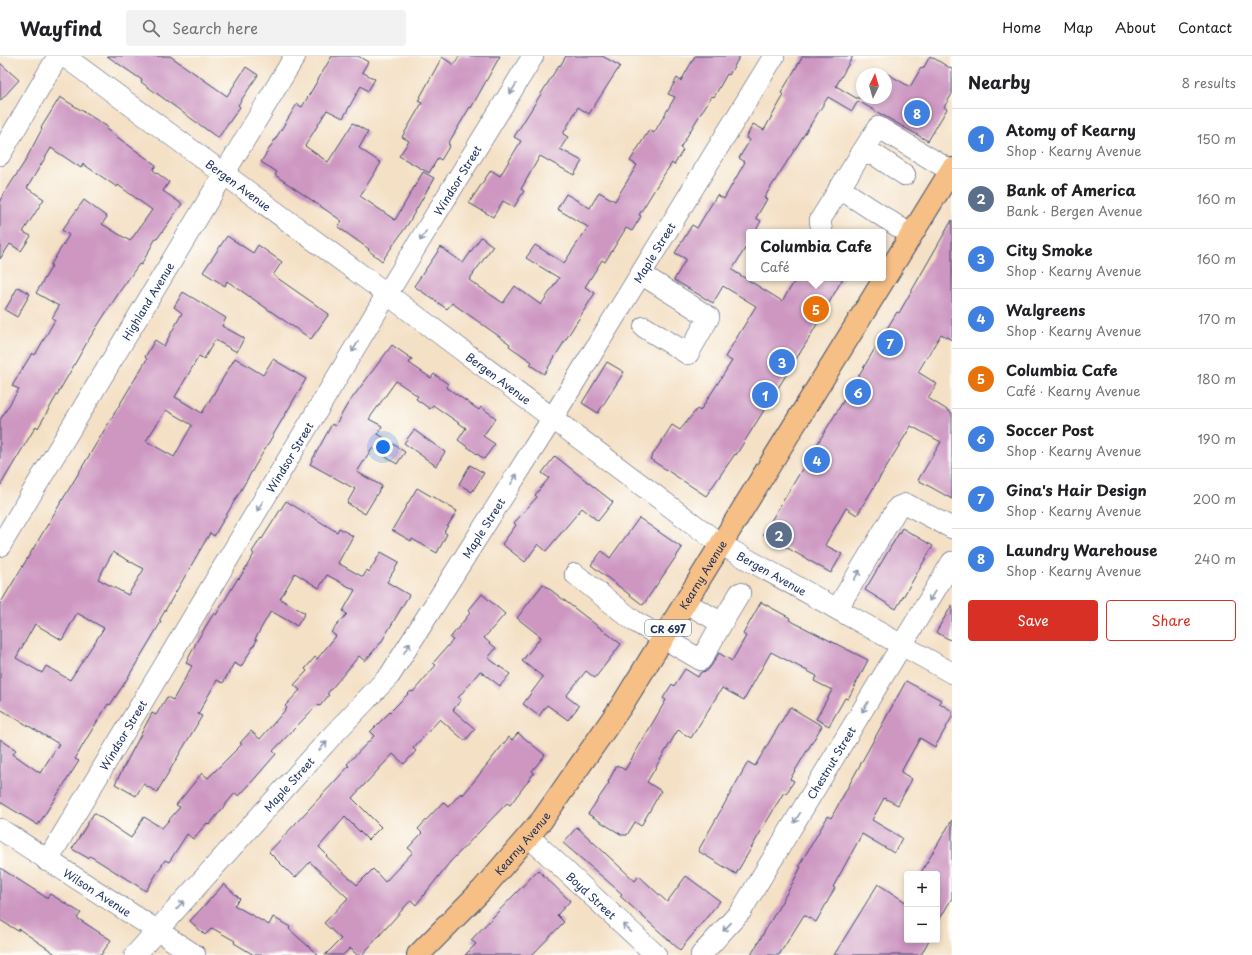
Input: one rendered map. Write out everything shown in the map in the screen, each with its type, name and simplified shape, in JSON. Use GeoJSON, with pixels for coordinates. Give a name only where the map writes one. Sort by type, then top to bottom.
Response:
{"type":"FeatureCollection","features":[{"type":"Feature","properties":{"kind":"main road","name":"Kearny Avenue"},"geometry":{"type":"LineString","coordinates":[[886,272],[951,170]]}},
{"type":"Feature","properties":{"kind":"main road","name":"Kearny Avenue"},"geometry":{"type":"LineString","coordinates":[[418,955],[482,890],[542,820],[622,705],[662,637],[880,281]]}},
{"type":"Feature","properties":{"kind":"street"},"geometry":{"type":"LineString","coordinates":[[0,155],[58,56]]}},
{"type":"Feature","properties":{"kind":"street","name":"Bergen Avenue"},"geometry":{"type":"LineString","coordinates":[[64,56],[387,294],[720,544],[952,673]]}},
{"type":"Feature","properties":{"kind":"street","name":"Highland Avenue"},"geometry":{"type":"LineString","coordinates":[[0,546],[223,173],[295,56]]}},
{"type":"Feature","properties":{"kind":"street","name":"Windsor Street"},"geometry":{"type":"LineString","coordinates":[[47,860],[387,294],[533,56]]}},
{"type":"Feature","properties":{"kind":"street","name":"Maple Street"},"geometry":{"type":"LineString","coordinates":[[135,955],[330,738],[390,675],[552,419],[774,56]]}},
{"type":"Feature","properties":{"kind":"street"},"geometry":{"type":"LineString","coordinates":[[822,229],[820,220],[878,127],[951,170]]}},
{"type":"Feature","properties":{"kind":"street"},"geometry":{"type":"LineString","coordinates":[[861,154],[875,155],[905,175]]}},
{"type":"Feature","properties":{"kind":"street"},"geometry":{"type":"LineString","coordinates":[[839,188],[911,235]]}},
{"type":"Feature","properties":{"kind":"street"},"geometry":{"type":"LineString","coordinates":[[641,274],[709,317],[688,354],[644,327]]}},
{"type":"Feature","properties":{"kind":"street"},"geometry":{"type":"LineString","coordinates":[[837,609],[898,507],[906,504],[952,528]]}},
{"type":"Feature","properties":{"kind":"street","name":"Chestnut Street"},"geometry":{"type":"LineString","coordinates":[[701,955],[741,911],[952,562]]}},
{"type":"Feature","properties":{"kind":"street"},"geometry":{"type":"LineString","coordinates":[[575,574],[634,621],[701,660],[740,593]]}},
{"type":"Feature","properties":{"kind":"street"},"geometry":{"type":"LineString","coordinates":[[684,602],[722,624]]}},
{"type":"Feature","properties":{"kind":"street","name":"Wilson Avenue"},"geometry":{"type":"LineString","coordinates":[[0,829],[195,955]]}},
{"type":"Feature","properties":{"kind":"street","name":"Boyd Street"},"geometry":{"type":"LineString","coordinates":[[528,836],[656,955]]}},
{"type":"Feature","properties":{"kind":"building"},"geometry":{"type":"Polygon","coordinates":[[[107,56],[170,56],[227,96],[246,67],[258,75],[238,105],[240,107],[218,138],[141,82],[142,80],[107,56]]]}},
{"type":"Feature","properties":{"kind":"building"},"geometry":{"type":"Polygon","coordinates":[[[332,56],[358,56],[368,62],[362,72],[375,79],[368,91],[361,86],[343,118],[327,110],[305,146],[328,162],[353,123],[368,132],[359,148],[381,163],[360,196],[395,220],[423,172],[434,178],[408,224],[382,261],[368,250],[369,249],[338,227],[342,221],[275,175],[277,172],[261,162],[297,104],[302,107],[332,56]]]}},
{"type":"Feature","properties":{"kind":"building"},"geometry":{"type":"Polygon","coordinates":[[[459,56],[500,56],[471,108],[470,107],[448,144],[450,145],[441,160],[438,158],[429,173],[399,156],[409,141],[402,137],[422,103],[418,101],[442,57],[454,65],[459,56]]]}},
{"type":"Feature","properties":{"kind":"building"},"geometry":{"type":"Polygon","coordinates":[[[566,56],[602,56],[620,66],[589,114],[578,107],[563,134],[568,137],[560,149],[582,161],[574,175],[540,156],[521,189],[524,191],[514,207],[503,201],[493,217],[469,203],[491,170],[500,176],[521,141],[514,137],[566,56]]]}},
{"type":"Feature","properties":{"kind":"building"},"geometry":{"type":"Polygon","coordinates":[[[695,56],[740,56],[729,75],[727,74],[714,97],[712,96],[701,113],[680,148],[683,150],[674,165],[672,163],[661,179],[639,215],[641,216],[632,231],[626,228],[605,262],[602,260],[585,287],[595,293],[544,374],[530,365],[532,362],[509,346],[510,344],[452,303],[447,309],[414,286],[441,247],[463,263],[481,237],[493,246],[469,280],[503,303],[515,286],[541,305],[559,278],[526,258],[535,245],[564,263],[588,227],[557,209],[566,194],[590,208],[599,192],[615,201],[637,165],[630,161],[649,130],[654,133],[675,97],[668,94],[677,78],[681,81],[695,56]]]}},
{"type":"Feature","properties":{"kind":"building"},"geometry":{"type":"Polygon","coordinates":[[[803,56],[853,56],[836,86],[856,98],[856,104],[852,111],[828,97],[764,198],[767,199],[756,218],[761,221],[757,229],[746,229],[746,247],[732,270],[746,279],[746,281],[750,281],[782,301],[795,281],[841,281],[808,340],[736,455],[735,454],[706,496],[650,459],[672,425],[680,430],[697,409],[700,411],[732,361],[725,357],[756,306],[723,286],[713,303],[674,280],[686,259],[675,253],[692,225],[697,228],[717,195],[724,199],[745,162],[739,158],[750,140],[746,138],[753,124],[764,130],[784,95],[781,93],[803,56]]]}},
{"type":"Feature","properties":{"kind":"building"},"geometry":{"type":"Polygon","coordinates":[[[930,56],[952,69],[952,94],[944,107],[947,109],[928,141],[863,104],[892,104],[892,76],[910,87],[930,56]]]}},
{"type":"Feature","properties":{"kind":"building"},"geometry":{"type":"Polygon","coordinates":[[[0,63],[19,80],[0,101],[0,63]]]}},
{"type":"Feature","properties":{"kind":"building"},"geometry":{"type":"Polygon","coordinates":[[[60,97],[108,127],[106,129],[156,165],[153,170],[169,182],[163,191],[182,204],[157,239],[156,238],[141,265],[139,264],[120,291],[89,339],[38,428],[36,426],[0,486],[0,420],[19,389],[12,386],[32,353],[35,355],[55,320],[52,318],[59,306],[36,293],[69,235],[62,230],[84,200],[107,217],[102,224],[130,241],[152,210],[118,185],[117,187],[83,164],[81,168],[51,148],[27,188],[44,199],[23,232],[31,236],[21,251],[10,244],[0,259],[0,200],[24,163],[42,129],[41,128],[60,97]]]}},
{"type":"Feature","properties":{"kind":"building"},"geometry":{"type":"Polygon","coordinates":[[[952,220],[952,340],[941,334],[918,372],[937,384],[928,398],[952,413],[952,499],[918,480],[941,442],[911,426],[857,515],[846,508],[825,545],[842,554],[831,573],[763,534],[897,312],[899,313],[952,220]]]}},
{"type":"Feature","properties":{"kind":"building"},"geometry":{"type":"Polygon","coordinates":[[[227,236],[253,253],[258,245],[282,262],[273,275],[329,314],[311,339],[227,281],[225,286],[203,272],[227,236]]]}},
{"type":"Feature","properties":{"kind":"building"},"geometry":{"type":"Polygon","coordinates":[[[18,287],[30,294],[17,317],[5,310],[18,287]]]}},
{"type":"Feature","properties":{"kind":"building"},"geometry":{"type":"Polygon","coordinates":[[[183,292],[226,318],[222,326],[244,338],[237,352],[215,340],[204,359],[199,356],[175,397],[202,413],[235,358],[263,375],[273,359],[306,379],[214,536],[210,533],[159,621],[161,622],[124,684],[110,705],[108,704],[87,738],[75,759],[79,761],[38,825],[0,802],[0,739],[16,750],[13,754],[40,773],[59,744],[0,709],[0,604],[147,359],[145,357],[155,340],[164,346],[182,313],[174,307],[183,292]],[[166,410],[146,441],[174,457],[192,425],[166,410]],[[113,552],[98,579],[128,595],[144,569],[113,552]],[[77,613],[62,640],[35,624],[16,658],[42,673],[46,666],[70,680],[104,628],[77,613]]]}},
{"type":"Feature","properties":{"kind":"building"},"geometry":{"type":"Polygon","coordinates":[[[392,345],[412,359],[409,363],[431,378],[434,374],[448,384],[446,387],[479,410],[481,407],[496,418],[483,436],[495,444],[484,459],[458,440],[466,428],[433,405],[430,409],[416,399],[418,396],[396,381],[369,419],[382,426],[378,434],[405,452],[397,464],[372,448],[357,472],[382,486],[365,514],[347,503],[355,489],[310,464],[332,424],[335,426],[347,405],[392,345]]]}},
{"type":"Feature","properties":{"kind":"building"},"geometry":{"type":"Polygon","coordinates":[[[607,362],[624,372],[598,413],[582,403],[607,362]]]}},
{"type":"Feature","properties":{"kind":"building"},"geometry":{"type":"Polygon","coordinates":[[[414,430],[445,452],[436,466],[404,443],[414,430]]]}},
{"type":"Feature","properties":{"kind":"building"},"geometry":{"type":"Polygon","coordinates":[[[555,456],[613,502],[598,521],[582,508],[546,551],[538,544],[525,562],[502,544],[516,525],[514,523],[537,497],[535,495],[549,478],[542,473],[555,456]]]}},
{"type":"Feature","properties":{"kind":"building"},"geometry":{"type":"Polygon","coordinates":[[[470,465],[484,473],[472,492],[459,484],[470,465]]]}},
{"type":"Feature","properties":{"kind":"building"},"geometry":{"type":"Polygon","coordinates":[[[417,488],[457,511],[444,532],[447,534],[437,553],[392,530],[417,488]]]}},
{"type":"Feature","properties":{"kind":"building"},"geometry":{"type":"Polygon","coordinates":[[[286,501],[337,532],[339,528],[353,536],[338,563],[363,577],[367,570],[369,572],[381,552],[399,562],[387,582],[409,595],[382,641],[365,661],[359,656],[327,694],[329,695],[320,706],[317,705],[273,751],[276,754],[239,796],[235,793],[209,825],[207,823],[193,839],[187,834],[169,862],[165,860],[146,891],[90,856],[88,858],[72,849],[94,813],[131,838],[144,817],[162,828],[180,807],[176,805],[202,773],[208,778],[242,744],[240,743],[251,731],[260,739],[287,708],[285,706],[300,690],[294,685],[307,671],[305,669],[315,657],[317,659],[336,636],[331,632],[347,614],[343,611],[355,590],[327,575],[319,588],[295,573],[280,599],[305,613],[297,626],[271,611],[255,639],[257,640],[241,667],[234,663],[223,683],[217,680],[198,714],[202,716],[157,792],[143,784],[136,796],[115,784],[152,713],[156,715],[167,697],[173,700],[192,666],[186,663],[197,641],[214,613],[216,615],[238,578],[239,579],[254,554],[252,552],[286,501]]]}},
{"type":"Feature","properties":{"kind":"building"},"geometry":{"type":"Polygon","coordinates":[[[639,518],[682,548],[643,605],[591,565],[602,551],[610,558],[639,518]]]}},
{"type":"Feature","properties":{"kind":"building"},"geometry":{"type":"Polygon","coordinates":[[[902,528],[933,546],[896,609],[865,590],[902,528]]]}},
{"type":"Feature","properties":{"kind":"building"},"geometry":{"type":"Polygon","coordinates":[[[543,584],[621,644],[595,678],[586,671],[566,696],[579,706],[568,720],[547,705],[539,716],[523,704],[543,677],[522,661],[541,637],[517,618],[543,584]]]}},
{"type":"Feature","properties":{"kind":"building"},"geometry":{"type":"Polygon","coordinates":[[[482,594],[505,614],[484,638],[496,648],[488,658],[510,674],[500,686],[480,671],[458,698],[461,700],[453,710],[475,729],[465,741],[440,719],[413,748],[416,751],[404,764],[393,754],[352,798],[381,827],[368,840],[345,817],[319,847],[327,855],[326,856],[357,885],[373,869],[385,882],[413,852],[408,848],[422,833],[418,829],[443,802],[448,807],[461,793],[463,795],[509,737],[512,740],[518,733],[545,755],[532,771],[534,773],[510,805],[507,803],[450,862],[416,905],[411,900],[362,955],[357,955],[350,948],[343,955],[325,955],[341,939],[324,923],[348,898],[310,862],[295,878],[269,852],[349,766],[347,764],[374,736],[370,732],[411,691],[413,692],[436,665],[433,663],[453,640],[450,638],[470,613],[468,611],[482,594]]]}},
{"type":"Feature","properties":{"kind":"building"},"geometry":{"type":"Polygon","coordinates":[[[761,602],[790,618],[789,620],[868,660],[848,699],[845,698],[829,726],[816,719],[832,690],[814,681],[817,676],[771,652],[744,700],[722,688],[691,738],[678,730],[647,782],[661,791],[641,826],[635,822],[627,835],[622,835],[588,814],[609,783],[608,782],[617,765],[625,770],[666,700],[663,698],[672,684],[674,686],[685,669],[698,677],[701,672],[707,671],[719,653],[732,661],[746,636],[743,634],[761,602]]]}},
{"type":"Feature","properties":{"kind":"building"},"geometry":{"type":"Polygon","coordinates":[[[952,605],[952,641],[936,632],[952,605]]]}},
{"type":"Feature","properties":{"kind":"building"},"geometry":{"type":"Polygon","coordinates":[[[906,681],[941,700],[939,703],[952,711],[952,717],[935,747],[920,738],[901,772],[912,779],[898,805],[884,798],[872,820],[902,838],[894,853],[862,834],[816,922],[804,915],[779,955],[751,955],[792,884],[801,867],[799,866],[828,816],[831,818],[906,681]]]}},
{"type":"Feature","properties":{"kind":"building"},"geometry":{"type":"Polygon","coordinates":[[[790,707],[822,726],[790,779],[794,781],[786,794],[784,792],[736,874],[698,851],[748,762],[755,766],[790,707]]]}},
{"type":"Feature","properties":{"kind":"building"},"geometry":{"type":"Polygon","coordinates":[[[952,820],[952,898],[940,919],[940,871],[922,871],[952,820]]]}},
{"type":"Feature","properties":{"kind":"building"},"geometry":{"type":"Polygon","coordinates":[[[577,827],[635,881],[639,876],[667,902],[686,876],[720,901],[680,950],[620,896],[622,894],[563,843],[577,827]]]}},
{"type":"Feature","properties":{"kind":"building"},"geometry":{"type":"Polygon","coordinates":[[[0,868],[47,898],[50,894],[81,913],[77,918],[111,940],[101,955],[57,955],[19,929],[18,931],[0,920],[0,868]]]}},
{"type":"Feature","properties":{"kind":"building"},"geometry":{"type":"Polygon","coordinates":[[[538,870],[570,901],[557,915],[564,922],[532,955],[465,955],[476,944],[471,940],[538,870]]]}},
{"type":"Feature","properties":{"kind":"building"},"geometry":{"type":"Polygon","coordinates":[[[224,884],[240,899],[234,905],[269,925],[273,917],[290,927],[289,929],[318,955],[254,955],[234,943],[235,941],[212,928],[205,935],[190,921],[224,884]]]}},
{"type":"Feature","properties":{"kind":"building"},"geometry":{"type":"Polygon","coordinates":[[[878,884],[904,901],[904,943],[927,943],[921,955],[834,955],[878,884]]]}},
{"type":"Feature","properties":{"kind":"place","name":"Laundry Warehouse"},"geometry":{"type":"Point","coordinates":[917,113]}},
{"type":"Feature","properties":{"kind":"place","name":"Columbia Cafe"},"geometry":{"type":"Point","coordinates":[816,309]}},
{"type":"Feature","properties":{"kind":"place","name":"Gina's Hair Design"},"geometry":{"type":"Point","coordinates":[890,343]}},
{"type":"Feature","properties":{"kind":"place","name":"City Smoke"},"geometry":{"type":"Point","coordinates":[782,362]}},
{"type":"Feature","properties":{"kind":"place","name":"Soccer Post"},"geometry":{"type":"Point","coordinates":[858,392]}},
{"type":"Feature","properties":{"kind":"place","name":"Atomy of Kearny"},"geometry":{"type":"Point","coordinates":[765,395]}},
{"type":"Feature","properties":{"kind":"place","name":"Walgreens"},"geometry":{"type":"Point","coordinates":[817,460]}},
{"type":"Feature","properties":{"kind":"place","name":"Bank of America"},"geometry":{"type":"Point","coordinates":[779,535]}}]}
